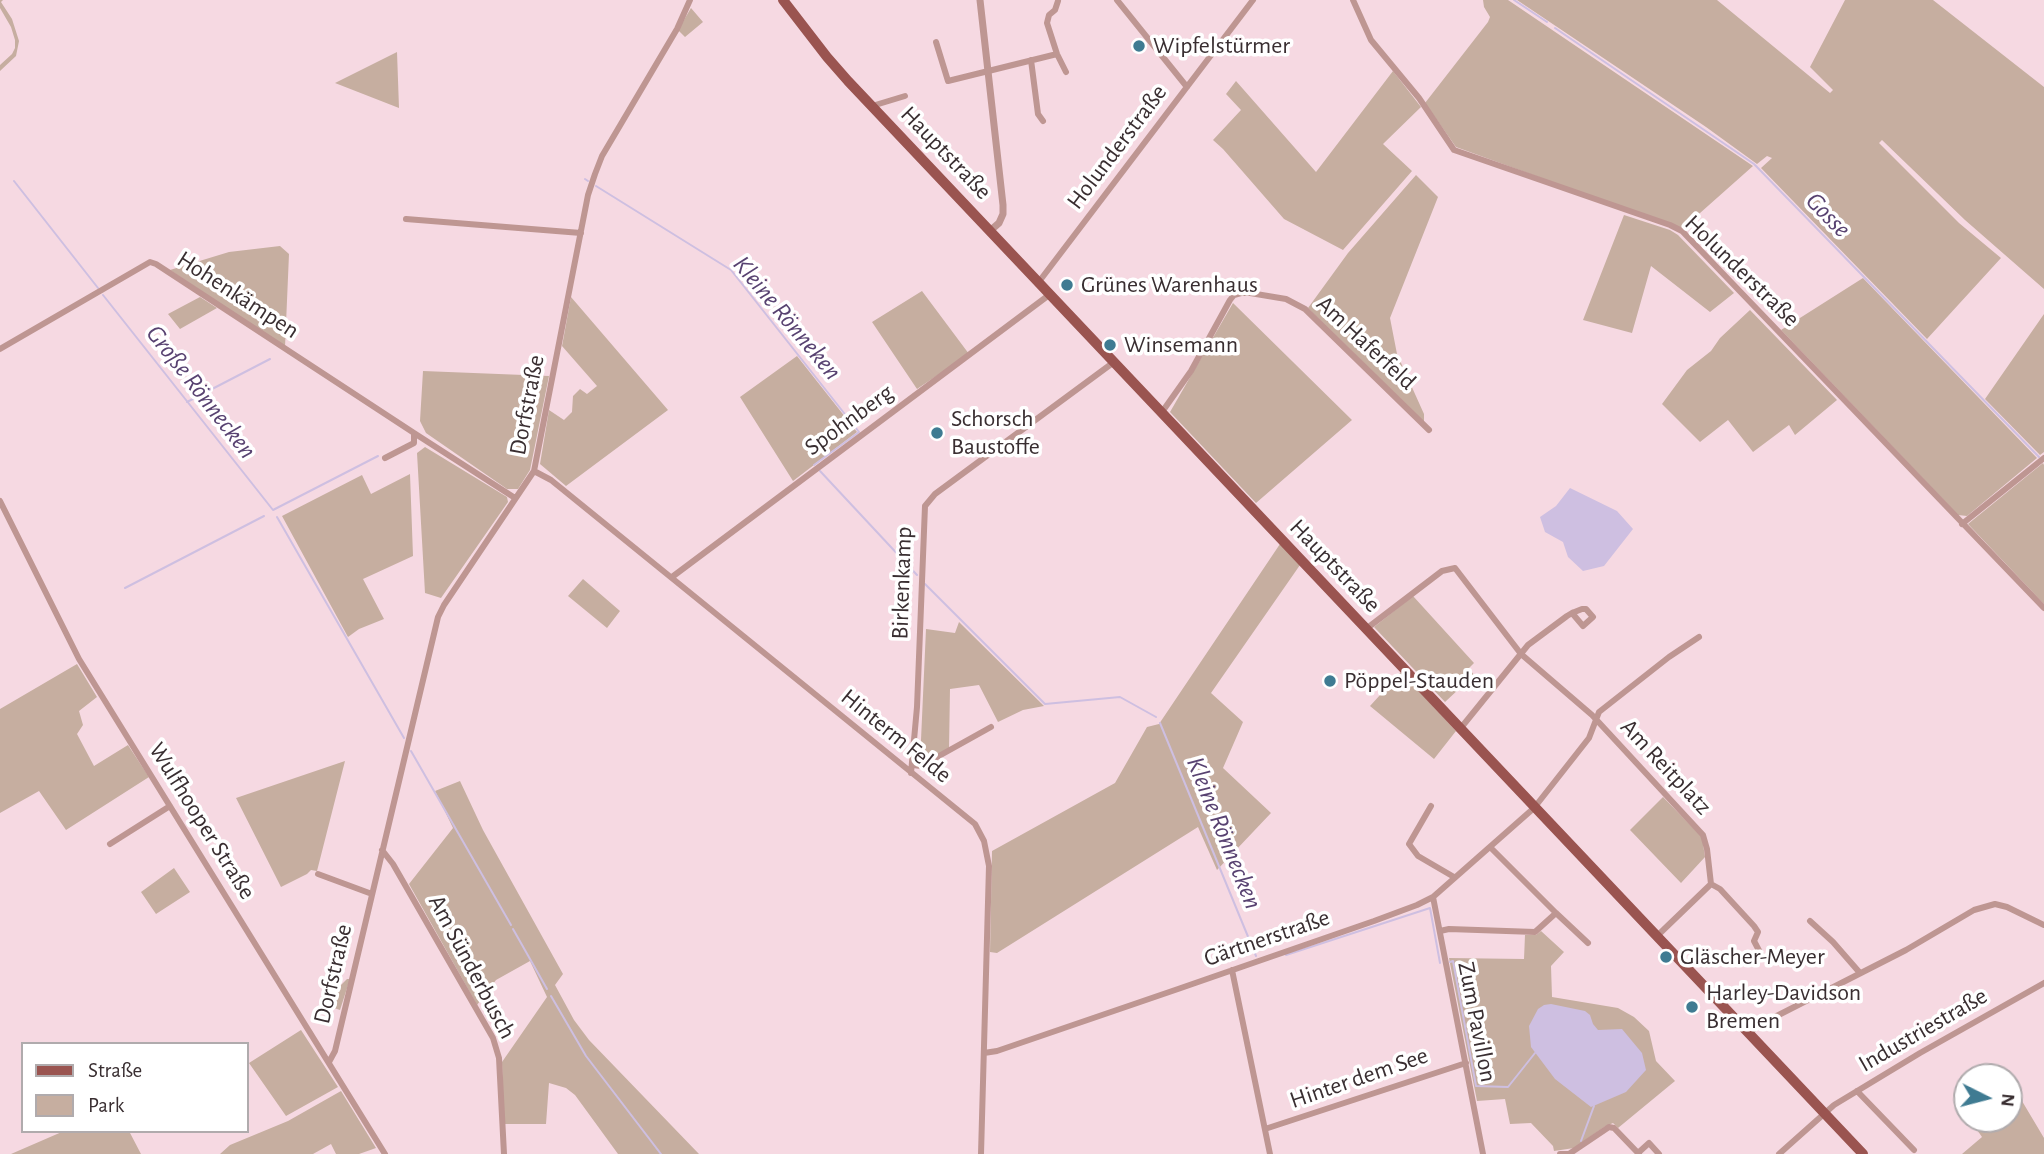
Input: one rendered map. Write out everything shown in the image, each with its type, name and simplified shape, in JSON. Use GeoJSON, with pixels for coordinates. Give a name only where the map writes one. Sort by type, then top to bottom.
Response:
{"type":"FeatureCollection","features":[{"type":"Feature","properties":{"kind":"main road","name":"Hauptstraße"},"geometry":{"type":"LineString","coordinates":[[783,0],[827,57],[872,106],[1863,1154]]}},
{"type":"Feature","properties":{"kind":"street","name":"Dorfstraße"},"geometry":{"type":"LineString","coordinates":[[329,1062],[335,1051],[438,617],[443,605],[534,471],[588,195],[602,156],[677,29],[690,0]]}},
{"type":"Feature","properties":{"kind":"street"},"geometry":{"type":"LineString","coordinates":[[979,0],[1003,205],[999,223],[991,230]]}},
{"type":"Feature","properties":{"kind":"street"},"geometry":{"type":"LineString","coordinates":[[1117,0],[1187,87]]}},
{"type":"Feature","properties":{"kind":"street","name":"Holunderstraße"},"geometry":{"type":"LineString","coordinates":[[1038,283],[1253,0]]}},
{"type":"Feature","properties":{"kind":"street","name":"Holunderstraße"},"geometry":{"type":"LineString","coordinates":[[1353,0],[1371,40],[1419,98],[1454,150],[1682,231],[2044,608]]}},
{"type":"Feature","properties":{"kind":"street"},"geometry":{"type":"LineString","coordinates":[[1058,1],[1055,10],[1047,18],[1057,54],[1066,72]]}},
{"type":"Feature","properties":{"kind":"street"},"geometry":{"type":"LineString","coordinates":[[936,42],[948,81],[1057,54]]}},
{"type":"Feature","properties":{"kind":"street"},"geometry":{"type":"LineString","coordinates":[[1031,60],[1038,114],[1044,121]]}},
{"type":"Feature","properties":{"kind":"street"},"geometry":{"type":"LineString","coordinates":[[872,106],[905,96]]}},
{"type":"Feature","properties":{"kind":"street"},"geometry":{"type":"LineString","coordinates":[[406,219],[581,233]]}},
{"type":"Feature","properties":{"kind":"street","name":"Hohenkämpen"},"geometry":{"type":"LineString","coordinates":[[0,349],[150,262],[515,498]]}},
{"type":"Feature","properties":{"kind":"street","name":"Am Haferfeld"},"geometry":{"type":"LineString","coordinates":[[1162,412],[1192,371],[1230,300],[1234,295],[1250,293],[1286,299],[1305,309],[1429,430]]}},
{"type":"Feature","properties":{"kind":"street","name":"Spohnberg"},"geometry":{"type":"LineString","coordinates":[[672,578],[1049,295]]}},
{"type":"Feature","properties":{"kind":"street","name":"Birkenkamp"},"geometry":{"type":"LineString","coordinates":[[911,773],[925,506],[935,494],[1114,362]]}},
{"type":"Feature","properties":{"kind":"street"},"geometry":{"type":"LineString","coordinates":[[385,458],[414,443],[414,433]]}},
{"type":"Feature","properties":{"kind":"street"},"geometry":{"type":"LineString","coordinates":[[1962,524],[2043,459]]}},
{"type":"Feature","properties":{"kind":"street","name":"Hinterm Felde"},"geometry":{"type":"LineString","coordinates":[[534,471],[551,480],[975,824],[984,841],[989,874],[981,1154]]}},
{"type":"Feature","properties":{"kind":"street","name":"Wulfhooper Straße"},"geometry":{"type":"LineString","coordinates":[[0,501],[79,659],[385,1154]]}},
{"type":"Feature","properties":{"kind":"street","name":"Am Reitplatz"},"geometry":{"type":"LineString","coordinates":[[1366,629],[1442,571],[1455,568],[1521,654],[1595,718],[1703,835],[1711,884]]}},
{"type":"Feature","properties":{"kind":"street"},"geometry":{"type":"LineString","coordinates":[[1460,729],[1528,645],[1572,613]]}},
{"type":"Feature","properties":{"kind":"street"},"geometry":{"type":"LineString","coordinates":[[1595,718],[1669,657],[1699,637]]}},
{"type":"Feature","properties":{"kind":"street","name":"Gärtnerstraße"},"geometry":{"type":"LineString","coordinates":[[984,1053],[997,1051],[1233,970],[1433,897],[1534,808],[1589,738],[1595,718]]}},
{"type":"Feature","properties":{"kind":"street"},"geometry":{"type":"LineString","coordinates":[[913,765],[921,766],[991,727]]}},
{"type":"Feature","properties":{"kind":"street"},"geometry":{"type":"LineString","coordinates":[[110,844],[170,806]]}},
{"type":"Feature","properties":{"kind":"street"},"geometry":{"type":"LineString","coordinates":[[1431,806],[1409,844],[1418,856],[1454,877]]}},
{"type":"Feature","properties":{"kind":"street"},"geometry":{"type":"LineString","coordinates":[[1490,847],[1588,943]]}},
{"type":"Feature","properties":{"kind":"street","name":"Am Sünderbusch"},"geometry":{"type":"LineString","coordinates":[[382,850],[393,864],[494,1038],[499,1058],[504,1154]]}},
{"type":"Feature","properties":{"kind":"street","name":"Dorfstraße"},"geometry":{"type":"LineString","coordinates":[[318,874],[372,894]]}},
{"type":"Feature","properties":{"kind":"street"},"geometry":{"type":"LineString","coordinates":[[1657,937],[1711,884],[1720,889],[1754,926],[1758,932],[1754,941],[1763,958]]}},
{"type":"Feature","properties":{"kind":"street","name":"Zum Pavillon"},"geometry":{"type":"LineString","coordinates":[[1433,897],[1483,1154]]}},
{"type":"Feature","properties":{"kind":"street"},"geometry":{"type":"LineString","coordinates":[[1749,1034],[1757,1026],[1906,950],[1962,916],[1985,906],[1995,904],[2007,907],[2044,925]]}},
{"type":"Feature","properties":{"kind":"street"},"geometry":{"type":"LineString","coordinates":[[1440,931],[1535,932],[1556,914]]}},
{"type":"Feature","properties":{"kind":"street"},"geometry":{"type":"LineString","coordinates":[[1810,921],[1860,973]]}},
{"type":"Feature","properties":{"kind":"street"},"geometry":{"type":"LineString","coordinates":[[1233,970],[1270,1154]]}},
{"type":"Feature","properties":{"kind":"street","name":"Industriestraße"},"geometry":{"type":"LineString","coordinates":[[1779,1154],[1823,1113],[1857,1091],[2044,983]]}},
{"type":"Feature","properties":{"kind":"street","name":"Hinter dem See"},"geometry":{"type":"LineString","coordinates":[[1265,1129],[1466,1063]]}},
{"type":"Feature","properties":{"kind":"street"},"geometry":{"type":"LineString","coordinates":[[1857,1091],[1914,1150]]}},
{"type":"Feature","properties":{"kind":"street"},"geometry":{"type":"LineString","coordinates":[[1560,1154],[1569,1154],[1609,1127],[1614,1128],[1639,1154],[1649,1143],[1658,1154]]}},
{"type":"Feature","properties":{"kind":"green space"},"geometry":{"type":"Polygon","coordinates":[[[0,0],[3,0],[1,2],[12,19],[19,41],[16,56],[0,71],[0,65],[15,48],[15,40],[0,8],[0,0]]]}},
{"type":"Feature","properties":{"kind":"green space"},"geometry":{"type":"Polygon","coordinates":[[[1483,0],[1508,0],[1753,166],[1682,229],[1456,147],[1425,103],[1488,22],[1490,17],[1483,0]]]}},
{"type":"Feature","properties":{"kind":"green space"},"geometry":{"type":"Polygon","coordinates":[[[1517,0],[1717,0],[1830,93],[1833,90],[1810,67],[1845,0],[1933,0],[2044,87],[2044,289],[1965,220],[1882,140],[1879,143],[1959,223],[2001,258],[1927,339],[1761,168],[1772,158],[1767,156],[1757,164],[1517,0]]]}},
{"type":"Feature","properties":{"kind":"green space"},"geometry":{"type":"Polygon","coordinates":[[[691,8],[703,22],[685,37],[678,30],[691,8]]]}},
{"type":"Feature","properties":{"kind":"green space"},"geometry":{"type":"Polygon","coordinates":[[[397,52],[399,108],[335,83],[397,52]]]}},
{"type":"Feature","properties":{"kind":"green space"},"geometry":{"type":"Polygon","coordinates":[[[1393,71],[1421,107],[1383,144],[1412,171],[1343,250],[1284,219],[1213,140],[1241,110],[1226,94],[1236,81],[1316,172],[1393,71]]]}},
{"type":"Feature","properties":{"kind":"green space"},"geometry":{"type":"Polygon","coordinates":[[[1416,175],[1438,197],[1390,318],[1397,354],[1424,414],[1424,422],[1308,308],[1348,253],[1416,175]]]}},
{"type":"Feature","properties":{"kind":"green space"},"geometry":{"type":"Polygon","coordinates":[[[1624,215],[1678,235],[1734,293],[1710,312],[1651,266],[1632,333],[1583,320],[1624,215]]]}},
{"type":"Feature","properties":{"kind":"green space"},"geometry":{"type":"Polygon","coordinates":[[[280,246],[289,254],[285,347],[170,270],[229,252],[280,246]]]}},
{"type":"Feature","properties":{"kind":"green space"},"geometry":{"type":"Polygon","coordinates":[[[1863,278],[2037,458],[1967,516],[1958,515],[1781,330],[1863,278]]]}},
{"type":"Feature","properties":{"kind":"green space"},"geometry":{"type":"Polygon","coordinates":[[[922,291],[969,354],[917,389],[872,322],[922,291]]]}},
{"type":"Feature","properties":{"kind":"green space"},"geometry":{"type":"Polygon","coordinates":[[[200,297],[217,308],[180,329],[168,314],[200,297]]]}},
{"type":"Feature","properties":{"kind":"green space"},"geometry":{"type":"Polygon","coordinates":[[[571,297],[668,410],[566,486],[540,464],[549,410],[564,420],[572,412],[573,396],[580,389],[587,394],[597,386],[562,346],[571,297]]]}},
{"type":"Feature","properties":{"kind":"green space"},"geometry":{"type":"Polygon","coordinates":[[[1233,303],[1352,420],[1256,503],[1170,412],[1233,303]]]}},
{"type":"Feature","properties":{"kind":"green space"},"geometry":{"type":"Polygon","coordinates":[[[1750,310],[1837,400],[1795,435],[1789,425],[1753,452],[1728,420],[1700,442],[1662,404],[1687,370],[1711,351],[1720,338],[1750,310]]]}},
{"type":"Feature","properties":{"kind":"green space"},"geometry":{"type":"Polygon","coordinates":[[[2044,314],[2044,452],[2040,455],[1985,399],[2044,314]]]}},
{"type":"Feature","properties":{"kind":"green space"},"geometry":{"type":"Polygon","coordinates":[[[797,356],[857,432],[793,481],[740,397],[797,356]]]}},
{"type":"Feature","properties":{"kind":"green space"},"geometry":{"type":"Polygon","coordinates":[[[423,371],[549,376],[530,470],[518,489],[507,489],[426,433],[420,421],[423,371]]]}},
{"type":"Feature","properties":{"kind":"green space"},"geometry":{"type":"Polygon","coordinates":[[[425,447],[507,497],[508,502],[441,598],[425,593],[417,453],[425,447]]]}},
{"type":"Feature","properties":{"kind":"green space"},"geometry":{"type":"Polygon","coordinates":[[[2043,463],[2044,465],[2044,604],[1968,524],[2043,463]]]}},
{"type":"Feature","properties":{"kind":"green space"},"geometry":{"type":"Polygon","coordinates":[[[410,474],[413,556],[363,579],[384,619],[359,629],[348,637],[282,516],[362,475],[371,494],[410,474]]]}},
{"type":"Feature","properties":{"kind":"green space"},"geometry":{"type":"Polygon","coordinates":[[[1280,544],[1300,565],[1211,693],[1243,722],[1223,768],[1271,813],[1217,870],[1198,827],[997,953],[990,952],[992,851],[1115,783],[1147,727],[1159,724],[1280,544]]]}},
{"type":"Feature","properties":{"kind":"green space"},"geometry":{"type":"Polygon","coordinates":[[[583,579],[620,611],[607,628],[568,596],[583,579]]]}},
{"type":"Feature","properties":{"kind":"green space"},"geometry":{"type":"Polygon","coordinates":[[[1413,596],[1474,663],[1469,668],[1474,675],[1445,702],[1374,627],[1413,596]]]}},
{"type":"Feature","properties":{"kind":"green space"},"geometry":{"type":"Polygon","coordinates":[[[959,622],[1044,706],[1023,710],[998,722],[979,685],[950,689],[949,749],[924,763],[920,762],[926,629],[955,633],[959,622]]]}},
{"type":"Feature","properties":{"kind":"green space"},"geometry":{"type":"Polygon","coordinates":[[[77,664],[97,697],[79,711],[83,725],[77,734],[94,766],[128,745],[149,777],[66,830],[39,791],[0,813],[0,709],[77,664]]]}},
{"type":"Feature","properties":{"kind":"green space"},"geometry":{"type":"Polygon","coordinates":[[[1401,672],[1456,731],[1434,759],[1370,706],[1401,672]]]}},
{"type":"Feature","properties":{"kind":"green space"},"geometry":{"type":"Polygon","coordinates":[[[345,761],[317,871],[311,870],[281,887],[236,798],[345,761]]]}},
{"type":"Feature","properties":{"kind":"green space"},"geometry":{"type":"Polygon","coordinates":[[[460,781],[483,830],[563,974],[555,985],[574,1020],[589,1040],[699,1154],[618,1154],[575,1095],[566,1088],[549,1083],[546,1124],[504,1124],[502,1062],[547,997],[530,961],[496,980],[477,1005],[409,884],[453,828],[435,791],[460,781]]]}},
{"type":"Feature","properties":{"kind":"green space"},"geometry":{"type":"Polygon","coordinates":[[[1663,797],[1702,837],[1705,857],[1681,883],[1630,830],[1663,797]]]}},
{"type":"Feature","properties":{"kind":"green space"},"geometry":{"type":"Polygon","coordinates":[[[174,868],[190,892],[156,914],[141,892],[174,868]]]}},
{"type":"Feature","properties":{"kind":"green space"},"geometry":{"type":"Polygon","coordinates":[[[1541,931],[1564,952],[1551,966],[1552,997],[1618,1008],[1634,1017],[1649,1031],[1656,1061],[1675,1081],[1618,1128],[1613,1123],[1574,1148],[1554,1151],[1553,1146],[1531,1123],[1510,1124],[1505,1099],[1477,1101],[1449,958],[1524,959],[1525,935],[1536,935],[1541,931]]]}},
{"type":"Feature","properties":{"kind":"green space"},"geometry":{"type":"Polygon","coordinates":[[[350,979],[340,1010],[322,1004],[350,979]]]}},
{"type":"Feature","properties":{"kind":"green space"},"geometry":{"type":"Polygon","coordinates":[[[301,1030],[338,1087],[286,1116],[249,1063],[301,1030]]]}},
{"type":"Feature","properties":{"kind":"green space"},"geometry":{"type":"Polygon","coordinates":[[[341,1091],[376,1148],[359,1154],[336,1154],[331,1144],[313,1154],[220,1154],[230,1145],[288,1121],[341,1091]]]}},
{"type":"Feature","properties":{"kind":"green space"},"geometry":{"type":"Polygon","coordinates":[[[2023,1103],[2044,1138],[2044,1154],[1962,1154],[1982,1137],[1979,1133],[2023,1133],[2023,1103]]]}},
{"type":"Feature","properties":{"kind":"green space"},"geometry":{"type":"Polygon","coordinates":[[[59,1133],[130,1133],[141,1154],[11,1154],[59,1133]]]}},
{"type":"Feature","properties":{"kind":"shaded area"},"geometry":{"type":"Polygon","coordinates":[[[1570,488],[1617,511],[1633,529],[1604,566],[1583,571],[1568,557],[1563,542],[1545,532],[1540,517],[1556,506],[1570,488]]]}},
{"type":"Feature","properties":{"kind":"shaded area"},"geometry":{"type":"Polygon","coordinates":[[[1551,1004],[1585,1011],[1598,1030],[1622,1029],[1642,1053],[1646,1070],[1626,1092],[1591,1107],[1555,1079],[1531,1047],[1529,1026],[1538,1009],[1551,1004]]]}},
{"type":"Feature","properties":{"kind":"waterway","name":"Gosse"},"geometry":{"type":"LineString","coordinates":[[1514,0],[1547,22]]}},
{"type":"Feature","properties":{"kind":"waterway","name":"Gosse"},"geometry":{"type":"LineString","coordinates":[[1555,28],[1754,164],[2039,457]]}},
{"type":"Feature","properties":{"kind":"waterway"},"geometry":{"type":"LineString","coordinates":[[14,181],[98,288]]}},
{"type":"Feature","properties":{"kind":"waterway","name":"Kleine Rönneken"},"geometry":{"type":"LineString","coordinates":[[596,186],[731,270],[859,432],[814,465]]}},
{"type":"Feature","properties":{"kind":"waterway","name":"Große Rönnecken"},"geometry":{"type":"LineString","coordinates":[[103,295],[273,510],[378,456]]}},
{"type":"Feature","properties":{"kind":"waterway"},"geometry":{"type":"LineString","coordinates":[[187,402],[270,359]]}},
{"type":"Feature","properties":{"kind":"waterway","name":"Kleine Rönneken"},"geometry":{"type":"LineString","coordinates":[[820,471],[917,575]]}},
{"type":"Feature","properties":{"kind":"waterway"},"geometry":{"type":"LineString","coordinates":[[125,588],[264,516]]}},
{"type":"Feature","properties":{"kind":"waterway","name":"Große Rönnecken"},"geometry":{"type":"LineString","coordinates":[[277,517],[404,738]]}},
{"type":"Feature","properties":{"kind":"waterway","name":"Kleine Rönneken"},"geometry":{"type":"LineString","coordinates":[[925,584],[1045,704],[1120,697],[1156,717]]}},
{"type":"Feature","properties":{"kind":"waterway","name":"Kleine Rönnecken"},"geometry":{"type":"LineString","coordinates":[[1160,723],[1256,956]]}},
{"type":"Feature","properties":{"kind":"waterway","name":"Große Rönnecken"},"geometry":{"type":"LineString","coordinates":[[411,751],[511,925]]}},
{"type":"Feature","properties":{"kind":"waterway","name":"Kleine Rönnecken"},"geometry":{"type":"LineString","coordinates":[[1286,955],[1430,908],[1440,963]]}},
{"type":"Feature","properties":{"kind":"waterway","name":"Große Rönnecken"},"geometry":{"type":"LineString","coordinates":[[513,929],[547,989]]}},
{"type":"Feature","properties":{"kind":"waterway","name":"Kleine Rönnecken"},"geometry":{"type":"LineString","coordinates":[[1450,962],[1453,961],[1476,1086],[1508,1087],[1535,1053]]}},
{"type":"Feature","properties":{"kind":"waterway","name":"Große Rönnecken"},"geometry":{"type":"LineString","coordinates":[[551,996],[586,1056],[661,1154]]}},
{"type":"Feature","properties":{"kind":"waterway","name":"Kleine Rönnecken"},"geometry":{"type":"LineString","coordinates":[[1581,1141],[1594,1106]]}},
{"type":"Feature","properties":{"kind":"place","name":"Wipfelstürmer"},"geometry":{"type":"Point","coordinates":[1139,46]}},
{"type":"Feature","properties":{"kind":"place","name":"Grünes Warenhaus"},"geometry":{"type":"Point","coordinates":[1067,285]}},
{"type":"Feature","properties":{"kind":"place","name":"Winsemann"},"geometry":{"type":"Point","coordinates":[1110,345]}},
{"type":"Feature","properties":{"kind":"place","name":"Schorsch Baustoffe"},"geometry":{"type":"Point","coordinates":[937,433]}},
{"type":"Feature","properties":{"kind":"place","name":"Pöppel-Stauden"},"geometry":{"type":"Point","coordinates":[1330,681]}},
{"type":"Feature","properties":{"kind":"place","name":"Gläscher-Meyer"},"geometry":{"type":"Point","coordinates":[1666,957]}},
{"type":"Feature","properties":{"kind":"place","name":"Harley-Davidson Bremen"},"geometry":{"type":"Point","coordinates":[1692,1007]}}]}
